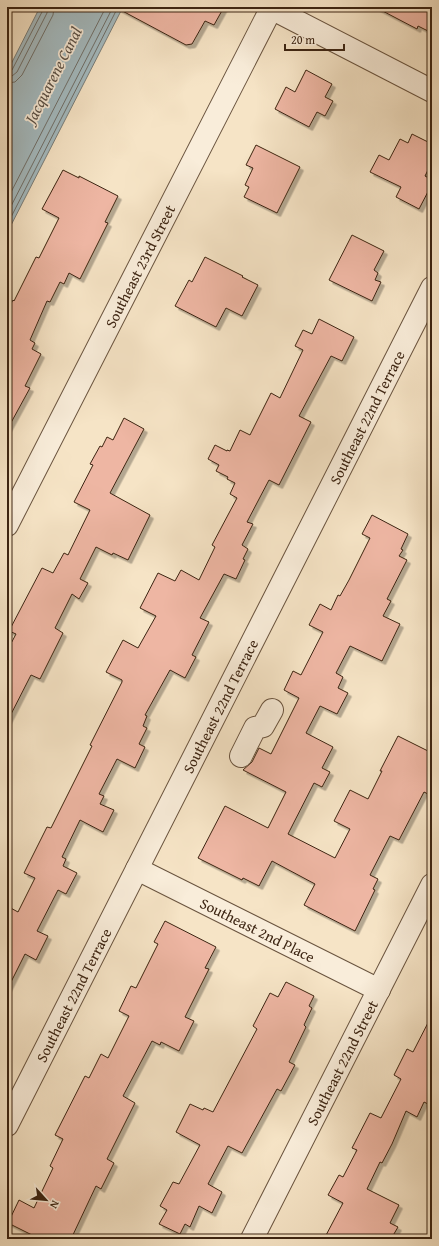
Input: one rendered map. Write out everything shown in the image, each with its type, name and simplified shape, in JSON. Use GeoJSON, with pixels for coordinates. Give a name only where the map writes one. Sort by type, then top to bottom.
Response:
{"type":"FeatureCollection","features":[{"type":"Feature","properties":{"kind":"street"},"geometry":{"type":"LineString","coordinates":[[271,8],[432,91]]}},
{"type":"Feature","properties":{"kind":"street","name":"Southeast 23rd Street"},"geometry":{"type":"LineString","coordinates":[[7,525],[271,8]]}},
{"type":"Feature","properties":{"kind":"street","name":"Southeast 22nd Terrace"},"geometry":{"type":"LineString","coordinates":[[7,1125],[432,288]]}},
{"type":"Feature","properties":{"kind":"street"},"geometry":{"type":"LineString","coordinates":[[241,756],[256,728],[263,726],[272,710]]}},
{"type":"Feature","properties":{"kind":"street","name":"Southeast 2nd Place"},"geometry":{"type":"LineString","coordinates":[[137,869],[379,990]]}},
{"type":"Feature","properties":{"kind":"street","name":"Southeast 22nd Street"},"geometry":{"type":"LineString","coordinates":[[252,1239],[432,885]]}},
{"type":"Feature","properties":{"kind":"water","name":"Jacquarene Canal"},"geometry":{"type":"Polygon","coordinates":[[[40,7],[123,7],[7,233],[7,72],[40,7]]]}},
{"type":"Feature","properties":{"kind":"building"},"geometry":{"type":"Polygon","coordinates":[[[115,7],[224,7],[214,25],[205,21],[192,44],[186,45],[115,7]]]}},
{"type":"Feature","properties":{"kind":"building"},"geometry":{"type":"Polygon","coordinates":[[[375,7],[432,7],[432,33],[418,26],[417,29],[375,7]]]}},
{"type":"Feature","properties":{"kind":"building"},"geometry":{"type":"Polygon","coordinates":[[[306,70],[332,84],[325,97],[333,101],[325,116],[317,112],[309,127],[275,109],[286,87],[295,92],[306,70]]]}},
{"type":"Feature","properties":{"kind":"building"},"geometry":{"type":"Polygon","coordinates":[[[412,134],[432,144],[432,162],[425,176],[432,180],[432,184],[419,209],[396,197],[401,187],[370,172],[379,155],[389,160],[400,139],[408,143],[412,134]]]}},
{"type":"Feature","properties":{"kind":"building"},"geometry":{"type":"Polygon","coordinates":[[[256,145],[300,167],[277,213],[244,197],[249,187],[245,185],[253,168],[246,165],[256,145]]]}},
{"type":"Feature","properties":{"kind":"building"},"geometry":{"type":"Polygon","coordinates":[[[63,170],[79,178],[79,176],[118,196],[105,222],[108,223],[80,279],[69,273],[64,284],[60,282],[50,302],[47,301],[30,340],[35,343],[32,349],[41,354],[25,386],[30,388],[7,430],[7,311],[13,300],[14,301],[36,257],[39,258],[59,218],[42,209],[63,170]]]}},
{"type":"Feature","properties":{"kind":"building"},"geometry":{"type":"Polygon","coordinates":[[[352,235],[384,251],[374,270],[378,273],[375,280],[381,282],[372,301],[329,280],[352,235]]]}},
{"type":"Feature","properties":{"kind":"building"},"geometry":{"type":"Polygon","coordinates":[[[205,257],[258,285],[242,316],[226,308],[216,327],[175,306],[189,280],[192,282],[205,257]]]}},
{"type":"Feature","properties":{"kind":"building"},"geometry":{"type":"Polygon","coordinates":[[[319,319],[354,337],[342,361],[331,356],[299,416],[311,422],[279,485],[269,480],[247,522],[253,524],[242,545],[248,549],[243,559],[245,560],[236,579],[224,574],[200,618],[209,622],[192,655],[196,657],[185,678],[170,670],[145,715],[147,716],[143,726],[147,728],[139,744],[145,747],[135,768],[117,759],[99,794],[104,796],[100,804],[114,810],[103,832],[80,820],[62,857],[66,859],[63,866],[77,873],[66,894],[58,890],[37,931],[48,936],[36,960],[25,954],[7,990],[7,906],[18,912],[35,878],[24,873],[47,827],[51,828],[92,746],[90,745],[122,682],[122,680],[106,672],[123,640],[138,648],[156,616],[140,608],[158,573],[175,581],[181,570],[199,580],[215,547],[212,545],[237,498],[230,494],[235,483],[227,479],[228,477],[216,471],[219,465],[208,459],[215,445],[230,451],[240,430],[250,435],[271,393],[280,398],[303,350],[295,346],[303,330],[312,334],[319,319]]]}},
{"type":"Feature","properties":{"kind":"building"},"geometry":{"type":"Polygon","coordinates":[[[124,418],[144,429],[110,493],[150,515],[128,560],[113,553],[112,555],[96,547],[80,579],[88,583],[79,599],[72,594],[55,628],[63,633],[40,679],[31,675],[7,722],[7,651],[16,634],[9,631],[42,568],[53,573],[64,553],[68,555],[90,510],[74,502],[93,465],[90,464],[100,446],[102,447],[107,437],[113,440],[124,418]]]}},
{"type":"Feature","properties":{"kind":"building"},"geometry":{"type":"Polygon","coordinates":[[[372,515],[408,534],[401,549],[403,550],[399,556],[407,560],[387,599],[391,601],[383,616],[400,624],[382,661],[350,646],[336,673],[343,677],[338,688],[348,693],[337,714],[320,706],[306,733],[333,747],[322,768],[330,772],[322,787],[314,783],[288,834],[335,858],[350,829],[334,821],[350,790],[368,799],[382,771],[380,771],[398,736],[432,753],[432,796],[424,792],[399,840],[390,836],[370,875],[378,879],[373,889],[375,890],[355,931],[304,905],[315,884],[272,861],[259,886],[243,878],[242,880],[198,858],[225,806],[268,828],[286,792],[243,770],[252,762],[259,748],[271,754],[299,698],[284,690],[293,671],[301,675],[323,632],[309,625],[320,604],[331,610],[338,595],[340,596],[370,538],[362,534],[372,515]]]}},
{"type":"Feature","properties":{"kind":"building"},"geometry":{"type":"Polygon","coordinates":[[[165,921],[216,947],[205,968],[209,969],[185,1017],[194,1021],[179,1051],[161,1042],[160,1045],[152,1041],[123,1096],[135,1103],[107,1159],[114,1163],[101,1189],[96,1186],[71,1239],[40,1239],[8,1223],[19,1200],[34,1208],[53,1168],[50,1166],[63,1139],[55,1135],[85,1076],[89,1078],[101,1054],[108,1058],[129,1016],[119,1011],[131,986],[136,988],[158,944],[154,942],[165,921]]]}},
{"type":"Feature","properties":{"kind":"building"},"geometry":{"type":"Polygon","coordinates":[[[286,982],[314,996],[309,1006],[312,1008],[304,1025],[306,1027],[289,1062],[295,1065],[281,1091],[277,1089],[242,1153],[228,1146],[208,1184],[222,1192],[212,1213],[199,1206],[190,1227],[185,1224],[180,1234],[159,1224],[167,1210],[160,1206],[173,1182],[179,1184],[200,1145],[176,1132],[190,1104],[203,1110],[204,1108],[213,1112],[257,1029],[253,1026],[270,993],[278,997],[286,982]]]}},
{"type":"Feature","properties":{"kind":"building"},"geometry":{"type":"Polygon","coordinates":[[[432,1015],[432,1106],[424,1102],[417,1117],[406,1111],[392,1144],[382,1163],[380,1162],[367,1189],[399,1205],[390,1223],[398,1227],[391,1239],[324,1239],[343,1203],[328,1195],[339,1175],[343,1177],[357,1150],[352,1148],[370,1113],[381,1118],[401,1079],[394,1075],[407,1049],[413,1052],[432,1015]]]}}]}
